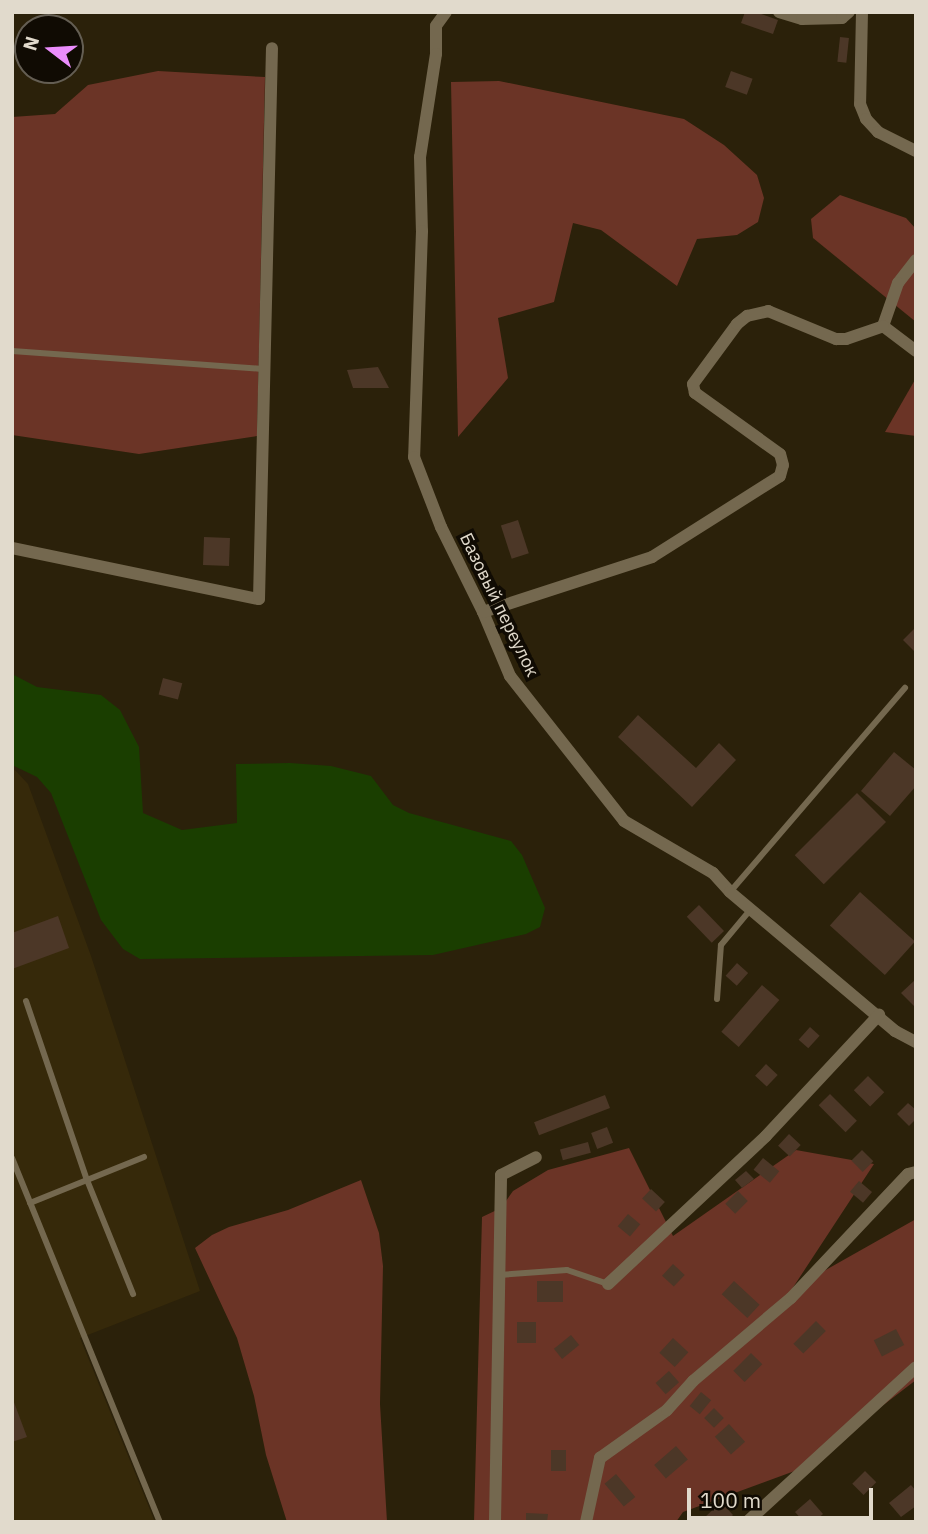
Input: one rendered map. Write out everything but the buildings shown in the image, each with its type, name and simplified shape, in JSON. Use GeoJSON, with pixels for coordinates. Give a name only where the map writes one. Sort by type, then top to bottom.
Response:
{"type":"FeatureCollection","features":[{"type":"Feature","properties":{"kind":"street","name":"Базовый переулок"},"geometry":{"type":"LineString","coordinates":[[446,12],[436,26],[436,54],[419,157],[422,231],[414,457],[441,527],[483,612],[510,676],[624,821],[713,873],[730,892],[895,1031],[916,1042]]}},
{"type":"Feature","properties":{"kind":"street"},"geometry":{"type":"LineString","coordinates":[[779,12],[802,19],[842,18],[849,12]]}},
{"type":"Feature","properties":{"kind":"street"},"geometry":{"type":"LineString","coordinates":[[862,12],[860,104],[866,119],[878,132],[916,151]]}},
{"type":"Feature","properties":{"kind":"street"},"geometry":{"type":"LineString","coordinates":[[12,548],[259,599],[272,48]]}},
{"type":"Feature","properties":{"kind":"street"},"geometry":{"type":"LineString","coordinates":[[883,326],[898,283],[916,260]]}},
{"type":"Feature","properties":{"kind":"street"},"geometry":{"type":"LineString","coordinates":[[483,612],[652,558],[780,476],[783,465],[780,454],[695,393],[693,384],[737,324],[747,316],[768,311],[836,339],[846,339],[883,326]]}},
{"type":"Feature","properties":{"kind":"street"},"geometry":{"type":"LineString","coordinates":[[883,326],[916,351]]}},
{"type":"Feature","properties":{"kind":"street"},"geometry":{"type":"LineString","coordinates":[[608,1284],[766,1136],[879,1015]]}},
{"type":"Feature","properties":{"kind":"street"},"geometry":{"type":"LineString","coordinates":[[495,1522],[501,1175],[536,1157]]}},
{"type":"Feature","properties":{"kind":"street"},"geometry":{"type":"LineString","coordinates":[[586,1522],[600,1458],[667,1410],[693,1381],[791,1298],[908,1174],[916,1172]]}},
{"type":"Feature","properties":{"kind":"street"},"geometry":{"type":"LineString","coordinates":[[747,1522],[916,1367]]}},
{"type":"Feature","properties":{"kind":"lane"},"geometry":{"type":"LineString","coordinates":[[12,351],[265,369]]}},
{"type":"Feature","properties":{"kind":"lane"},"geometry":{"type":"LineString","coordinates":[[730,892],[905,688]]}},
{"type":"Feature","properties":{"kind":"lane"},"geometry":{"type":"LineString","coordinates":[[717,999],[721,945],[752,908]]}},
{"type":"Feature","properties":{"kind":"lane"},"geometry":{"type":"LineString","coordinates":[[26,1001],[87,1180],[133,1294]]}},
{"type":"Feature","properties":{"kind":"lane"},"geometry":{"type":"LineString","coordinates":[[30,1203],[144,1157]]}},
{"type":"Feature","properties":{"kind":"lane"},"geometry":{"type":"LineString","coordinates":[[12,1158],[160,1522]]}},
{"type":"Feature","properties":{"kind":"lane"},"geometry":{"type":"LineString","coordinates":[[499,1275],[567,1270],[608,1284]]}},
{"type":"Feature","properties":{"kind":"shaded area"},"geometry":{"type":"Polygon","coordinates":[[[158,71],[265,77],[257,436],[139,454],[12,435],[12,117],[55,114],[88,85],[158,71]]]}},
{"type":"Feature","properties":{"kind":"shaded area"},"geometry":{"type":"Polygon","coordinates":[[[499,81],[684,119],[724,145],[757,175],[764,198],[758,222],[737,235],[697,239],[677,286],[601,230],[573,223],[554,302],[498,318],[508,378],[458,437],[451,82],[499,81]]]}},
{"type":"Feature","properties":{"kind":"shaded area"},"geometry":{"type":"Polygon","coordinates":[[[840,195],[906,218],[916,229],[916,322],[813,238],[811,219],[840,195]]]}},
{"type":"Feature","properties":{"kind":"shaded area"},"geometry":{"type":"Polygon","coordinates":[[[916,378],[916,436],[885,432],[916,378]]]}},
{"type":"Feature","properties":{"kind":"shaded area"},"geometry":{"type":"Polygon","coordinates":[[[12,674],[37,687],[101,695],[120,710],[139,747],[143,813],[182,830],[237,823],[236,764],[290,763],[331,766],[371,776],[393,805],[409,813],[511,841],[522,855],[545,908],[540,927],[526,934],[433,955],[140,959],[123,949],[101,920],[51,793],[37,777],[12,765],[12,674]]]}},
{"type":"Feature","properties":{"kind":"shaded area"},"geometry":{"type":"Polygon","coordinates":[[[15,770],[28,784],[91,956],[200,1291],[80,1338],[155,1522],[12,1522],[12,771],[15,770]]]}},
{"type":"Feature","properties":{"kind":"shaded area"},"geometry":{"type":"Polygon","coordinates":[[[629,1148],[673,1236],[796,1150],[874,1164],[792,1289],[916,1219],[916,1380],[800,1469],[683,1512],[676,1522],[474,1522],[482,1217],[501,1208],[513,1191],[548,1170],[629,1148]]]}},
{"type":"Feature","properties":{"kind":"shaded area"},"geometry":{"type":"Polygon","coordinates":[[[361,1180],[379,1233],[383,1266],[380,1404],[387,1522],[287,1522],[266,1455],[254,1396],[237,1338],[195,1248],[212,1235],[229,1227],[288,1210],[361,1180]]]}}]}
